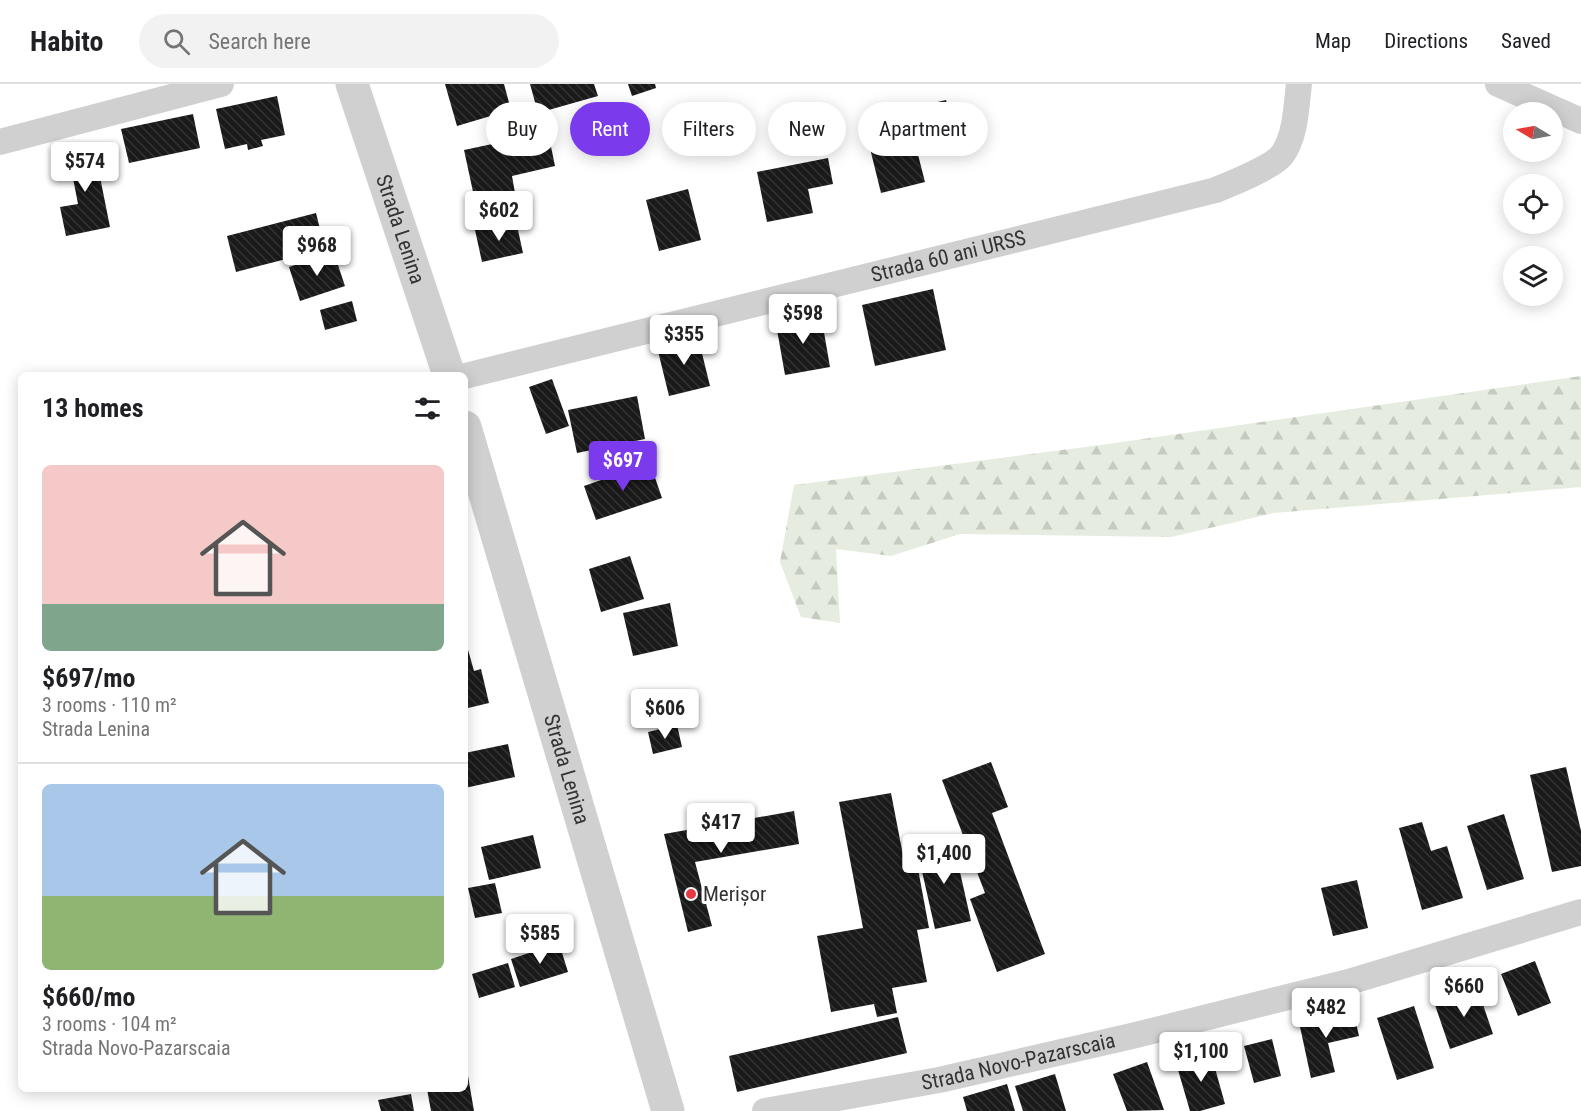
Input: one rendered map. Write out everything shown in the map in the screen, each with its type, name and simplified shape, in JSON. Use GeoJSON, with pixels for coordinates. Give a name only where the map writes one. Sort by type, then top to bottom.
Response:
{"type":"FeatureCollection","features":[{"type":"Feature","properties":{"kind":"street"},"geometry":{"type":"LineString","coordinates":[[0,142],[220,84]]}},
{"type":"Feature","properties":{"kind":"street","name":"Strada Lenina"},"geometry":{"type":"LineString","coordinates":[[352,84],[448,372]]}},
{"type":"Feature","properties":{"kind":"street","name":"Strada 60 ani URSS"},"geometry":{"type":"LineString","coordinates":[[468,375],[1216,190],[1250,175],[1281,157],[1294,126],[1299,84]]}},
{"type":"Feature","properties":{"kind":"street"},"geometry":{"type":"LineString","coordinates":[[1498,84],[1581,121]]}},
{"type":"Feature","properties":{"kind":"street","name":"Strada Lenina"},"geometry":{"type":"LineString","coordinates":[[468,437],[668,1111]]}},
{"type":"Feature","properties":{"kind":"street","name":"Strada Novo-Pazarscaia"},"geometry":{"type":"LineString","coordinates":[[765,1111],[939,1080],[1132,1036],[1352,981],[1581,912]]}},
{"type":"Feature","properties":{"kind":"green space"},"geometry":{"type":"Polygon","coordinates":[[[1581,376],[1581,487],[1274,513],[1171,537],[960,534],[891,556],[836,549],[840,623],[801,617],[780,562],[794,485],[1108,444],[1581,376]]]}},
{"type":"Feature","properties":{"kind":"building"},"geometry":{"type":"Polygon","coordinates":[[[445,84],[504,84],[509,102],[486,102],[486,117],[457,126],[445,84]]]}},
{"type":"Feature","properties":{"kind":"building"},"geometry":{"type":"Polygon","coordinates":[[[530,84],[594,84],[598,96],[570,102],[558,107],[558,102],[535,102],[530,84]]]}},
{"type":"Feature","properties":{"kind":"building"},"geometry":{"type":"Polygon","coordinates":[[[628,84],[655,84],[656,88],[632,96],[628,84]]]}},
{"type":"Feature","properties":{"kind":"building"},"geometry":{"type":"Polygon","coordinates":[[[277,96],[285,135],[261,140],[263,146],[248,150],[247,144],[225,149],[216,109],[277,96]]]}},
{"type":"Feature","properties":{"kind":"building"},"geometry":{"type":"Polygon","coordinates":[[[193,114],[200,148],[129,163],[121,129],[193,114]]]}},
{"type":"Feature","properties":{"kind":"building"},"geometry":{"type":"Polygon","coordinates":[[[93,142],[110,227],[66,236],[60,207],[78,204],[67,147],[93,142]]]}},
{"type":"Feature","properties":{"kind":"building"},"geometry":{"type":"Polygon","coordinates":[[[486,145],[486,156],[553,156],[555,166],[512,176],[515,193],[475,201],[464,150],[486,145]]]}},
{"type":"Feature","properties":{"kind":"building"},"geometry":{"type":"Polygon","coordinates":[[[872,156],[918,156],[925,182],[881,193],[872,156]]]}},
{"type":"Feature","properties":{"kind":"building"},"geometry":{"type":"Polygon","coordinates":[[[828,158],[833,184],[808,189],[813,213],[767,222],[757,172],[828,158]]]}},
{"type":"Feature","properties":{"kind":"building"},"geometry":{"type":"Polygon","coordinates":[[[688,189],[701,240],[659,251],[646,200],[688,189]]]}},
{"type":"Feature","properties":{"kind":"building"},"geometry":{"type":"Polygon","coordinates":[[[316,213],[325,249],[236,272],[227,236],[316,213]]]}},
{"type":"Feature","properties":{"kind":"building"},"geometry":{"type":"Polygon","coordinates":[[[516,221],[523,253],[482,262],[475,230],[516,221]]]}},
{"type":"Feature","properties":{"kind":"building"},"geometry":{"type":"Polygon","coordinates":[[[334,253],[345,286],[300,301],[289,267],[334,253]]]}},
{"type":"Feature","properties":{"kind":"building"},"geometry":{"type":"Polygon","coordinates":[[[933,289],[946,350],[875,366],[862,305],[933,289]]]}},
{"type":"Feature","properties":{"kind":"building"},"geometry":{"type":"Polygon","coordinates":[[[352,301],[357,321],[325,330],[320,310],[352,301]]]}},
{"type":"Feature","properties":{"kind":"building"},"geometry":{"type":"Polygon","coordinates":[[[821,315],[830,367],[785,375],[776,324],[821,315]]]}},
{"type":"Feature","properties":{"kind":"building"},"geometry":{"type":"Polygon","coordinates":[[[698,337],[710,386],[669,396],[657,347],[698,337]]]}},
{"type":"Feature","properties":{"kind":"building"},"geometry":{"type":"Polygon","coordinates":[[[552,379],[569,426],[546,434],[529,387],[552,379]]]}},
{"type":"Feature","properties":{"kind":"building"},"geometry":{"type":"Polygon","coordinates":[[[637,396],[645,439],[577,453],[568,410],[637,396]]]}},
{"type":"Feature","properties":{"kind":"building"},"geometry":{"type":"Polygon","coordinates":[[[650,463],[662,498],[596,520],[584,486],[650,463]]]}},
{"type":"Feature","properties":{"kind":"building"},"geometry":{"type":"Polygon","coordinates":[[[630,556],[644,599],[601,612],[589,569],[630,556]]]}},
{"type":"Feature","properties":{"kind":"building"},"geometry":{"type":"Polygon","coordinates":[[[670,603],[678,646],[633,656],[623,613],[670,603]]]}},
{"type":"Feature","properties":{"kind":"building"},"geometry":{"type":"Polygon","coordinates":[[[468,650],[474,671],[481,669],[489,703],[468,708],[468,650]]]}},
{"type":"Feature","properties":{"kind":"building"},"geometry":{"type":"Polygon","coordinates":[[[677,725],[682,747],[653,754],[648,732],[677,725]]]}},
{"type":"Feature","properties":{"kind":"building"},"geometry":{"type":"Polygon","coordinates":[[[508,744],[515,777],[468,787],[468,752],[508,744]]]}},
{"type":"Feature","properties":{"kind":"building"},"geometry":{"type":"Polygon","coordinates":[[[991,762],[1008,807],[992,813],[1045,954],[997,972],[970,899],[985,893],[942,780],[991,762]]]}},
{"type":"Feature","properties":{"kind":"building"},"geometry":{"type":"Polygon","coordinates":[[[1566,767],[1581,831],[1581,866],[1552,872],[1530,775],[1566,767]]]}},
{"type":"Feature","properties":{"kind":"building"},"geometry":{"type":"Polygon","coordinates":[[[891,793],[906,871],[918,869],[929,928],[917,930],[927,982],[892,988],[897,1013],[877,1017],[874,1004],[831,1012],[817,936],[863,928],[839,802],[891,793]]]}},
{"type":"Feature","properties":{"kind":"building","name":"Merișor"},"geometry":{"type":"Polygon","coordinates":[[[794,811],[799,844],[695,862],[712,926],[688,932],[664,834],[794,811]]]}},
{"type":"Feature","properties":{"kind":"building"},"geometry":{"type":"Polygon","coordinates":[[[1504,814],[1524,879],[1487,890],[1467,826],[1504,814]]]}},
{"type":"Feature","properties":{"kind":"building"},"geometry":{"type":"Polygon","coordinates":[[[1422,822],[1431,851],[1447,846],[1463,898],[1422,910],[1399,828],[1422,822]]]}},
{"type":"Feature","properties":{"kind":"building"},"geometry":{"type":"Polygon","coordinates":[[[533,835],[541,868],[489,880],[481,847],[533,835]]]}},
{"type":"Feature","properties":{"kind":"building"},"geometry":{"type":"Polygon","coordinates":[[[953,841],[971,921],[935,929],[917,849],[953,841]]]}},
{"type":"Feature","properties":{"kind":"building"},"geometry":{"type":"Polygon","coordinates":[[[1357,880],[1368,928],[1333,936],[1321,888],[1357,880]]]}},
{"type":"Feature","properties":{"kind":"building"},"geometry":{"type":"Polygon","coordinates":[[[495,883],[502,913],[475,918],[468,888],[495,883]]]}},
{"type":"Feature","properties":{"kind":"building"},"geometry":{"type":"Polygon","coordinates":[[[559,943],[568,972],[520,987],[511,959],[559,943]]]}},
{"type":"Feature","properties":{"kind":"building"},"geometry":{"type":"Polygon","coordinates":[[[1535,961],[1551,1003],[1518,1016],[1501,974],[1535,961]]]}},
{"type":"Feature","properties":{"kind":"building"},"geometry":{"type":"Polygon","coordinates":[[[508,963],[515,987],[479,998],[472,974],[508,963]]]}},
{"type":"Feature","properties":{"kind":"building"},"geometry":{"type":"Polygon","coordinates":[[[1477,987],[1493,1034],[1450,1049],[1434,1002],[1477,987]]]}},
{"type":"Feature","properties":{"kind":"building"},"geometry":{"type":"Polygon","coordinates":[[[1414,1006],[1434,1068],[1397,1080],[1377,1018],[1414,1006]]]}},
{"type":"Feature","properties":{"kind":"building"},"geometry":{"type":"Polygon","coordinates":[[[1353,1010],[1359,1036],[1328,1043],[1335,1072],[1311,1078],[1299,1022],[1353,1010]]]}},
{"type":"Feature","properties":{"kind":"building"},"geometry":{"type":"Polygon","coordinates":[[[898,1017],[907,1053],[737,1092],[729,1056],[898,1017]]]}},
{"type":"Feature","properties":{"kind":"building"},"geometry":{"type":"Polygon","coordinates":[[[1272,1039],[1281,1076],[1254,1083],[1244,1046],[1272,1039]]]}},
{"type":"Feature","properties":{"kind":"building"},"geometry":{"type":"Polygon","coordinates":[[[1211,1054],[1225,1104],[1200,1111],[1190,1111],[1176,1063],[1211,1054]]]}},
{"type":"Feature","properties":{"kind":"building"},"geometry":{"type":"Polygon","coordinates":[[[1147,1062],[1164,1110],[1127,1111],[1113,1074],[1147,1062]]]}},
{"type":"Feature","properties":{"kind":"building"},"geometry":{"type":"Polygon","coordinates":[[[1055,1074],[1066,1111],[1023,1111],[1015,1086],[1055,1074]]]}},
{"type":"Feature","properties":{"kind":"building"},"geometry":{"type":"Polygon","coordinates":[[[468,1076],[474,1111],[431,1111],[428,1092],[468,1092],[468,1076]]]}},
{"type":"Feature","properties":{"kind":"building"},"geometry":{"type":"Polygon","coordinates":[[[1007,1084],[1015,1111],[967,1111],[963,1097],[1007,1084]]]}},
{"type":"Feature","properties":{"kind":"building"},"geometry":{"type":"Polygon","coordinates":[[[411,1094],[414,1111],[381,1111],[378,1100],[411,1094]]]}},
{"type":"Feature","properties":{"kind":"place","name":"Merișor"},"geometry":{"type":"Point","coordinates":[691,894]}}]}
